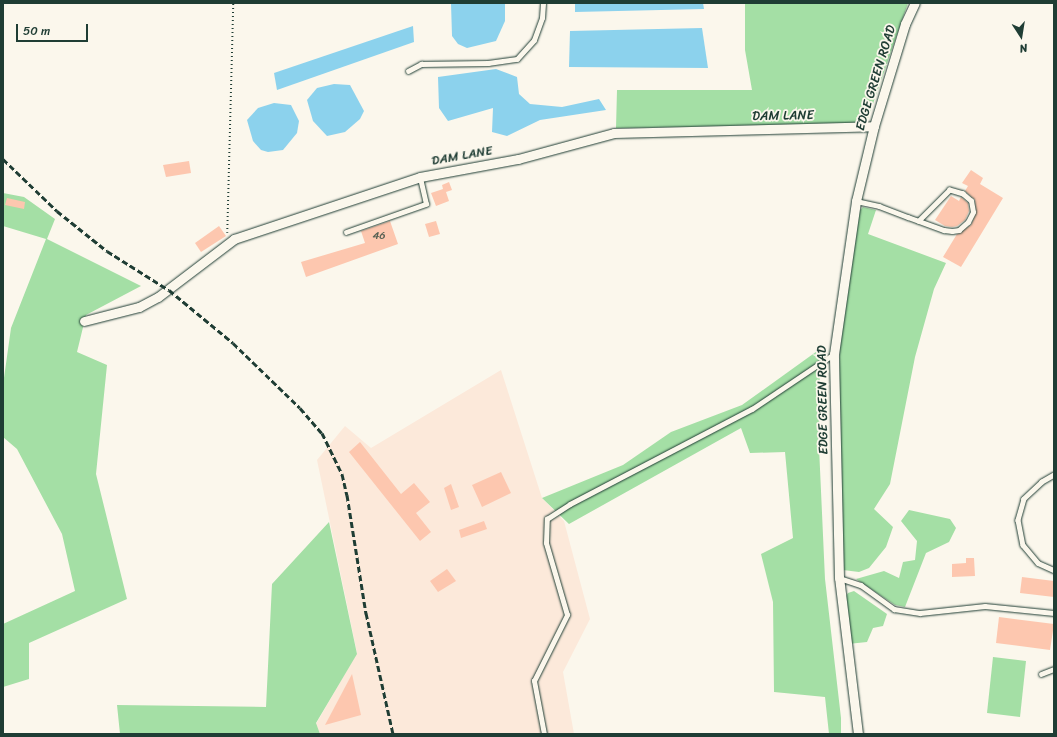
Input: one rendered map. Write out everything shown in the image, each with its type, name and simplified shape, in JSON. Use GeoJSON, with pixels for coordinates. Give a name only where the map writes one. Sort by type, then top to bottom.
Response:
{"type":"FeatureCollection","features":[{"type":"Feature","properties":{"kind":"street","name":"EDGE GREEN ROAD"},"geometry":{"type":"LineString","coordinates":[[858,734],[839,578],[834,354],[856,201],[874,126],[905,24],[915,3]]}},
{"type":"Feature","properties":{"kind":"street","name":"DAM LANE"},"geometry":{"type":"LineString","coordinates":[[84,321],[121,312],[151,300],[173,287],[234,239],[420,177],[518,159],[614,133],[874,126]]}},
{"type":"Feature","properties":{"kind":"lane"},"geometry":{"type":"LineString","coordinates":[[408,72],[421,64],[488,63],[518,59],[534,40],[542,18],[543,3]]}},
{"type":"Feature","properties":{"kind":"lane"},"geometry":{"type":"LineString","coordinates":[[346,232],[426,204],[420,177]]}},
{"type":"Feature","properties":{"kind":"lane"},"geometry":{"type":"LineString","coordinates":[[856,201],[879,206],[944,230],[959,230],[971,216],[971,201],[963,194],[950,190],[919,220]]}},
{"type":"Feature","properties":{"kind":"lane"},"geometry":{"type":"LineString","coordinates":[[544,734],[534,681],[567,615],[564,598],[546,543],[547,519],[570,504],[752,409],[834,354]]}},
{"type":"Feature","properties":{"kind":"lane"},"geometry":{"type":"LineString","coordinates":[[1054,475],[1042,482],[1024,499],[1018,520],[1023,545],[1038,563],[1054,570]]}},
{"type":"Feature","properties":{"kind":"lane"},"geometry":{"type":"LineString","coordinates":[[839,578],[861,585],[894,609],[920,613],[984,606],[1054,612]]}},
{"type":"Feature","properties":{"kind":"lane"},"geometry":{"type":"LineString","coordinates":[[1041,674],[1054,669]]}},
{"type":"Feature","properties":{"kind":"path"},"geometry":{"type":"LineString","coordinates":[[226,245],[228,114],[233,3]]}},
{"type":"Feature","properties":{"kind":"shaded area"},"geometry":{"type":"Polygon","coordinates":[[[501,370],[542,498],[564,521],[590,619],[563,672],[574,734],[320,734],[316,724],[357,653],[317,460],[345,426],[371,448],[501,370]]]}},
{"type":"Feature","properties":{"kind":"green space"},"geometry":{"type":"Polygon","coordinates":[[[745,3],[908,3],[867,121],[858,126],[616,128],[617,90],[752,90],[745,50],[745,3]]]}},
{"type":"Feature","properties":{"kind":"green space"},"geometry":{"type":"Polygon","coordinates":[[[3,193],[24,197],[55,219],[47,239],[141,286],[86,315],[77,352],[107,365],[96,474],[127,599],[29,643],[29,679],[3,687],[3,624],[75,591],[62,534],[17,449],[3,437],[3,385],[11,328],[46,239],[3,226],[3,193]]]}},
{"type":"Feature","properties":{"kind":"green space"},"geometry":{"type":"Polygon","coordinates":[[[863,207],[876,210],[868,234],[946,263],[934,289],[915,357],[890,484],[874,509],[893,527],[886,547],[869,568],[859,572],[843,570],[839,380],[840,346],[857,213],[863,207]]]}},
{"type":"Feature","properties":{"kind":"green space"},"geometry":{"type":"Polygon","coordinates":[[[820,349],[819,447],[825,579],[841,718],[841,734],[829,734],[825,697],[774,692],[773,602],[761,554],[793,538],[785,452],[750,453],[741,428],[569,524],[542,498],[623,465],[671,432],[742,405],[820,349]]]}},
{"type":"Feature","properties":{"kind":"green space"},"geometry":{"type":"Polygon","coordinates":[[[909,510],[950,519],[956,528],[949,542],[926,553],[905,607],[895,605],[856,579],[884,571],[899,578],[903,562],[915,560],[917,541],[901,521],[909,510]]]}},
{"type":"Feature","properties":{"kind":"green space"},"geometry":{"type":"Polygon","coordinates":[[[329,522],[357,654],[316,723],[320,734],[120,734],[117,705],[266,707],[272,584],[329,522]]]}},
{"type":"Feature","properties":{"kind":"green space"},"geometry":{"type":"Polygon","coordinates":[[[854,591],[887,614],[883,626],[873,628],[867,642],[848,644],[844,599],[848,593],[854,591]]]}},
{"type":"Feature","properties":{"kind":"green space"},"geometry":{"type":"Polygon","coordinates":[[[993,657],[1026,661],[1020,717],[987,713],[993,657]]]}},
{"type":"Feature","properties":{"kind":"water"},"geometry":{"type":"Polygon","coordinates":[[[451,3],[505,3],[505,21],[496,41],[467,48],[458,44],[452,36],[451,3]]]}},
{"type":"Feature","properties":{"kind":"water"},"geometry":{"type":"Polygon","coordinates":[[[575,3],[703,3],[704,9],[575,12],[575,3]]]}},
{"type":"Feature","properties":{"kind":"water"},"geometry":{"type":"Polygon","coordinates":[[[413,26],[414,42],[277,90],[274,73],[413,26]]]}},
{"type":"Feature","properties":{"kind":"water"},"geometry":{"type":"Polygon","coordinates":[[[702,28],[708,68],[569,67],[570,31],[702,28]]]}},
{"type":"Feature","properties":{"kind":"water"},"geometry":{"type":"Polygon","coordinates":[[[496,69],[517,77],[519,94],[530,104],[562,107],[599,99],[606,110],[540,120],[507,136],[492,132],[493,108],[448,121],[439,108],[438,77],[496,69]]]}},
{"type":"Feature","properties":{"kind":"water"},"geometry":{"type":"Polygon","coordinates":[[[334,84],[350,85],[364,111],[360,119],[345,132],[327,136],[313,121],[307,100],[317,88],[334,84]]]}},
{"type":"Feature","properties":{"kind":"water"},"geometry":{"type":"Polygon","coordinates":[[[274,103],[291,105],[299,121],[297,133],[283,150],[268,152],[261,150],[253,141],[247,120],[258,108],[274,103]]]}},
{"type":"Feature","properties":{"kind":"building"},"geometry":{"type":"Polygon","coordinates":[[[189,161],[191,173],[166,177],[163,165],[189,161]]]}},
{"type":"Feature","properties":{"kind":"building"},"geometry":{"type":"Polygon","coordinates":[[[971,170],[983,178],[980,184],[1003,198],[961,267],[943,257],[957,234],[971,225],[976,213],[975,200],[965,191],[968,186],[962,183],[971,170]]]}},
{"type":"Feature","properties":{"kind":"building"},"geometry":{"type":"Polygon","coordinates":[[[449,182],[452,190],[446,192],[449,201],[436,206],[431,193],[443,189],[442,185],[449,182]]]}},
{"type":"Feature","properties":{"kind":"building"},"geometry":{"type":"Polygon","coordinates":[[[951,196],[959,201],[961,197],[968,203],[969,211],[965,220],[957,226],[952,227],[945,226],[935,220],[951,196]]]}},
{"type":"Feature","properties":{"kind":"building"},"geometry":{"type":"Polygon","coordinates":[[[7,198],[25,202],[24,209],[5,205],[7,198]]]}},
{"type":"Feature","properties":{"kind":"building"},"geometry":{"type":"Polygon","coordinates":[[[390,221],[398,244],[306,277],[301,262],[365,243],[361,231],[390,221]]]}},
{"type":"Feature","properties":{"kind":"building"},"geometry":{"type":"Polygon","coordinates":[[[436,221],[440,234],[429,237],[425,224],[436,221]]]}},
{"type":"Feature","properties":{"kind":"building"},"geometry":{"type":"Polygon","coordinates":[[[219,226],[226,236],[201,252],[195,243],[219,226]]]}},
{"type":"Feature","properties":{"kind":"building"},"geometry":{"type":"Polygon","coordinates":[[[360,442],[401,494],[414,483],[430,502],[416,513],[431,532],[420,541],[349,452],[360,442]]]}},
{"type":"Feature","properties":{"kind":"building"},"geometry":{"type":"Polygon","coordinates":[[[501,472],[511,493],[482,507],[472,485],[501,472]]]}},
{"type":"Feature","properties":{"kind":"building"},"geometry":{"type":"Polygon","coordinates":[[[451,484],[459,507],[451,510],[444,488],[451,484]]]}},
{"type":"Feature","properties":{"kind":"building"},"geometry":{"type":"Polygon","coordinates":[[[484,521],[487,529],[461,538],[459,530],[484,521]]]}},
{"type":"Feature","properties":{"kind":"building"},"geometry":{"type":"Polygon","coordinates":[[[966,558],[974,558],[975,576],[952,577],[952,564],[966,563],[966,558]]]}},
{"type":"Feature","properties":{"kind":"building"},"geometry":{"type":"Polygon","coordinates":[[[447,569],[456,581],[438,592],[430,581],[447,569]]]}},
{"type":"Feature","properties":{"kind":"building"},"geometry":{"type":"Polygon","coordinates":[[[1022,577],[1054,581],[1054,597],[1020,593],[1022,577]]]}},
{"type":"Feature","properties":{"kind":"building"},"geometry":{"type":"Polygon","coordinates":[[[999,617],[1054,624],[1050,650],[996,643],[999,617]]]}},
{"type":"Feature","properties":{"kind":"building"},"geometry":{"type":"Polygon","coordinates":[[[352,674],[361,715],[325,725],[352,674]]]}},
{"type":"Feature","properties":{"kind":"railway"},"geometry":{"type":"LineString","coordinates":[[3,159],[57,211],[107,251],[169,290],[233,343],[300,408],[322,433],[342,474],[347,495],[366,613],[393,734]]}}]}
